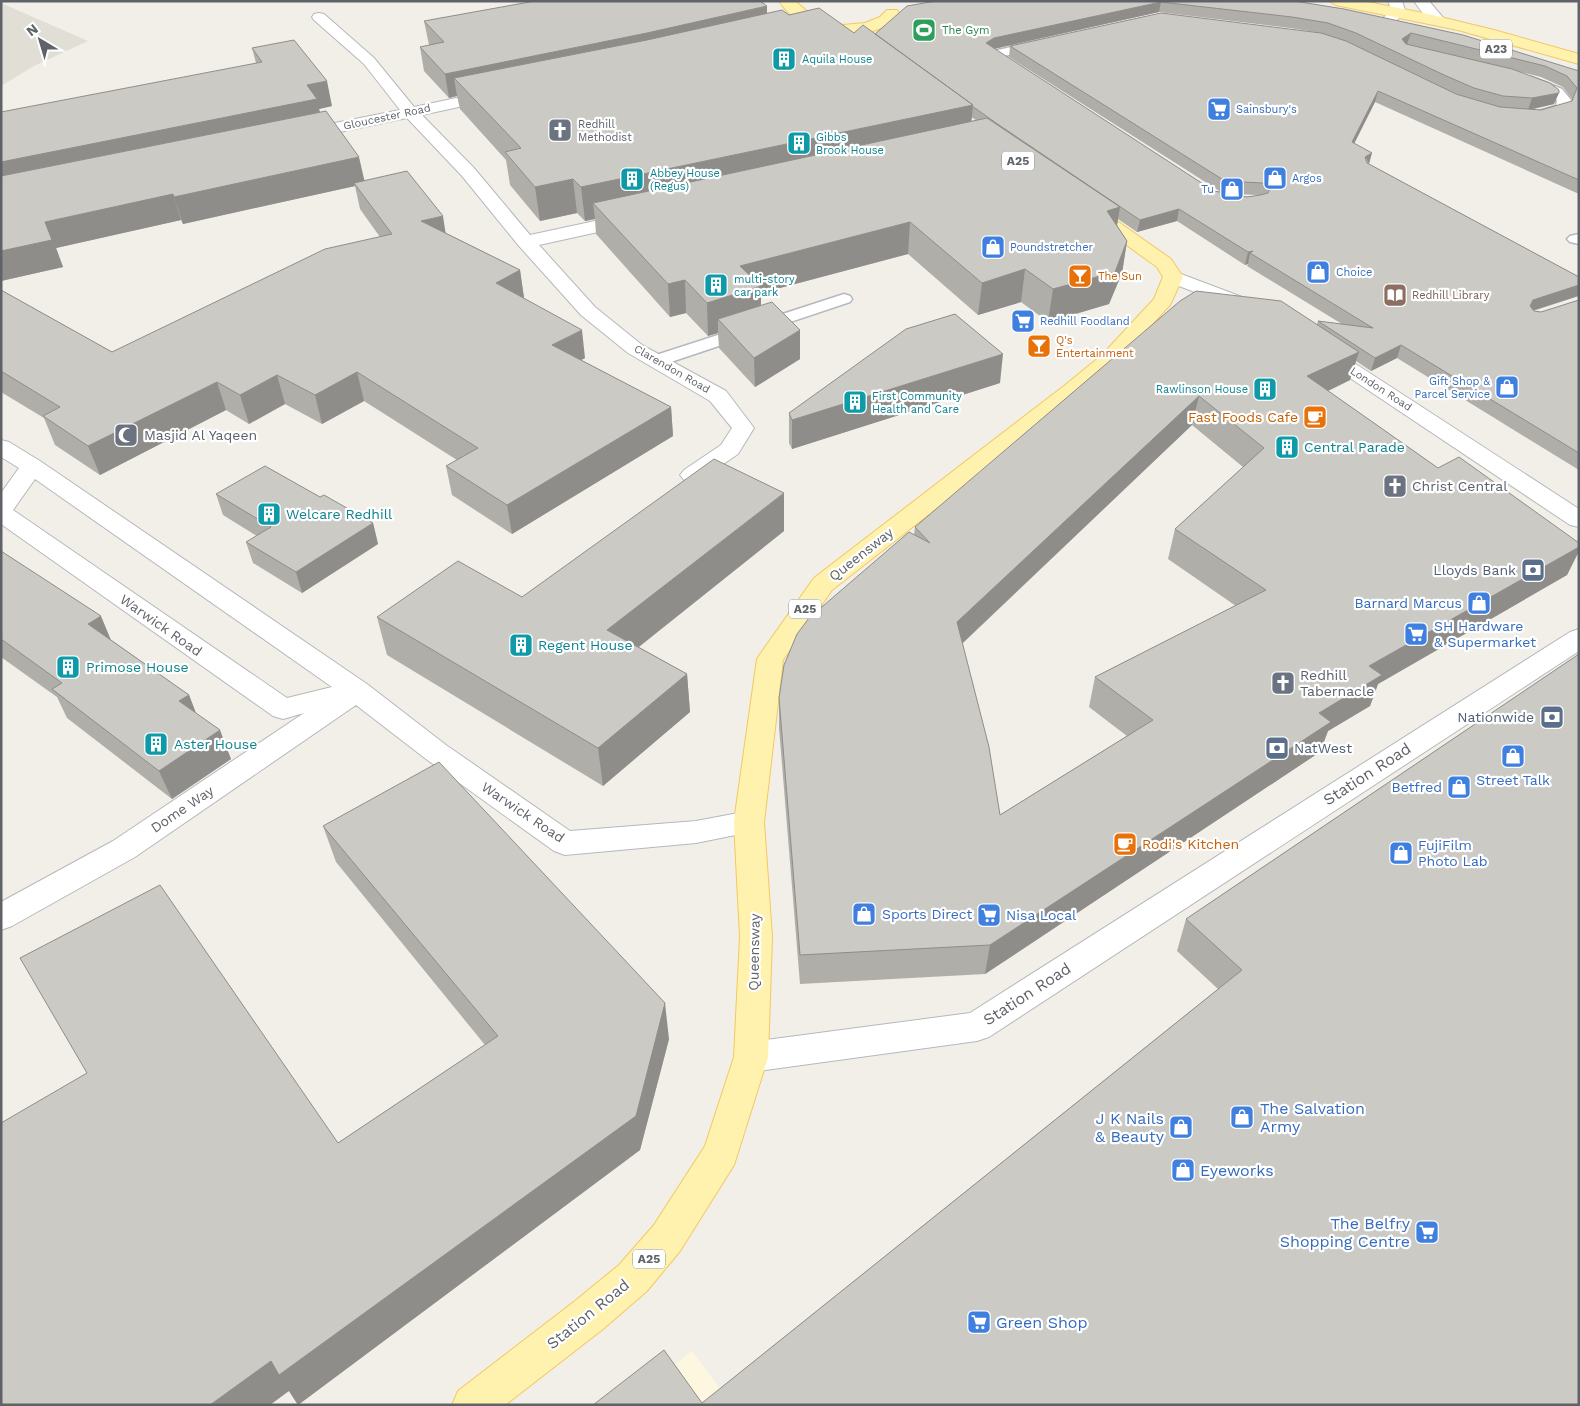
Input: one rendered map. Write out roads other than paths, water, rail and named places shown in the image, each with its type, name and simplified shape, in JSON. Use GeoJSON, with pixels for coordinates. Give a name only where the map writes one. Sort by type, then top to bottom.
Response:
{"type":"FeatureCollection","features":[{"type":"Feature","properties":{"kind":"main road"},"geometry":{"type":"LineString","coordinates":[[786,1],[800,18]]}},
{"type":"Feature","properties":{"kind":"main road","name":"A23"},"geometry":{"type":"LineString","coordinates":[[1336,1],[1391,16],[1579,75]]}},
{"type":"Feature","properties":{"kind":"main road"},"geometry":{"type":"LineString","coordinates":[[832,28],[860,36],[889,19],[888,7],[909,9]]}},
{"type":"Feature","properties":{"kind":"main road","name":"A23"},"geometry":{"type":"LineString","coordinates":[[1322,10],[1438,20],[1579,59]]}},
{"type":"Feature","properties":{"kind":"main road"},"geometry":{"type":"LineString","coordinates":[[1075,200],[1164,263],[1173,277]]}},
{"type":"Feature","properties":{"kind":"main road","name":"Queensway"},"geometry":{"type":"LineString","coordinates":[[751,1057],[756,937],[749,822],[770,659],[823,584],[1080,385],[1109,359],[1163,300],[1173,277]]}},
{"type":"Feature","properties":{"kind":"main road","name":"Station Road"},"geometry":{"type":"LineString","coordinates":[[472,1405],[589,1315],[633,1278],[667,1238],[721,1153],[751,1057]]}},
{"type":"Feature","properties":{"kind":"street"},"geometry":{"type":"LineString","coordinates":[[1421,1],[1438,20]]}},
{"type":"Feature","properties":{"kind":"street","name":"Clarendon Road"},"geometry":{"type":"LineString","coordinates":[[320,17],[369,61],[410,112],[468,172],[526,242],[588,311],[635,349],[718,396],[743,428],[730,449],[692,475]]}},
{"type":"Feature","properties":{"kind":"street"},"geometry":{"type":"LineString","coordinates":[[800,18],[832,28]]}},
{"type":"Feature","properties":{"kind":"street","name":"Gloucester Road"},"geometry":{"type":"LineString","coordinates":[[284,138],[506,93]]}},
{"type":"Feature","properties":{"kind":"street"},"geometry":{"type":"LineString","coordinates":[[526,242],[650,215]]}},
{"type":"Feature","properties":{"kind":"street"},"geometry":{"type":"LineString","coordinates":[[1173,277],[1261,310],[1269,316]]}},
{"type":"Feature","properties":{"kind":"street","name":"London Road"},"geometry":{"type":"LineString","coordinates":[[1302,337],[1579,520]]}},
{"type":"Feature","properties":{"kind":"street","name":"Warwick Road"},"geometry":{"type":"LineString","coordinates":[[1,447],[32,466],[357,691],[436,752],[565,843],[696,832],[749,822]]}},
{"type":"Feature","properties":{"kind":"street","name":"Warwick Road"},"geometry":{"type":"LineString","coordinates":[[32,466],[1,512],[283,710],[357,691]]}},
{"type":"Feature","properties":{"kind":"street","name":"Station Road"},"geometry":{"type":"LineString","coordinates":[[751,1057],[978,1026],[1579,638]]}},
{"type":"Feature","properties":{"kind":"street","name":"Dome Way"},"geometry":{"type":"LineString","coordinates":[[1,917],[124,849],[357,691]]}},
{"type":"Feature","properties":{"kind":"lane"},"geometry":{"type":"LineString","coordinates":[[1020,72],[993,55],[1048,43]]}},
{"type":"Feature","properties":{"kind":"lane"},"geometry":{"type":"LineString","coordinates":[[1517,78],[1536,82],[1557,92],[1564,100],[1562,108],[1548,114],[1525,117]]}},
{"type":"Feature","properties":{"kind":"lane"},"geometry":{"type":"LineString","coordinates":[[656,361],[844,299]]}},
{"type":"Feature","properties":{"kind":"place","name":"The Gym"},"geometry":{"type":"Point","coordinates":[924,30]}},
{"type":"Feature","properties":{"kind":"place","name":"Aquila House"},"geometry":{"type":"Point","coordinates":[784,59]}},
{"type":"Feature","properties":{"kind":"place","name":"Sainsbury's"},"geometry":{"type":"Point","coordinates":[1219,109]}},
{"type":"Feature","properties":{"kind":"place","name":"Redhill Methodist"},"geometry":{"type":"Point","coordinates":[560,130]}},
{"type":"Feature","properties":{"kind":"place","name":"Gibbs Brook House"},"geometry":{"type":"Point","coordinates":[799,143]}},
{"type":"Feature","properties":{"kind":"place","name":"Argos"},"geometry":{"type":"Point","coordinates":[1275,178]}},
{"type":"Feature","properties":{"kind":"place","name":"Abbey House (Regus)"},"geometry":{"type":"Point","coordinates":[632,179]}},
{"type":"Feature","properties":{"kind":"place","name":"Tu"},"geometry":{"type":"Point","coordinates":[1232,189]}},
{"type":"Feature","properties":{"kind":"place","name":"Poundstretcher"},"geometry":{"type":"Point","coordinates":[993,247]}},
{"type":"Feature","properties":{"kind":"place","name":"Choice"},"geometry":{"type":"Point","coordinates":[1318,272]}},
{"type":"Feature","properties":{"kind":"place","name":"The Sun"},"geometry":{"type":"Point","coordinates":[1080,276]}},
{"type":"Feature","properties":{"kind":"place","name":"multi-story car park"},"geometry":{"type":"Point","coordinates":[716,285]}},
{"type":"Feature","properties":{"kind":"place","name":"Redhill Library"},"geometry":{"type":"Point","coordinates":[1395,295]}},
{"type":"Feature","properties":{"kind":"place","name":"Redhill Foodland"},"geometry":{"type":"Point","coordinates":[1023,321]}},
{"type":"Feature","properties":{"kind":"place","name":"Q's Entertainment"},"geometry":{"type":"Point","coordinates":[1039,346]}},
{"type":"Feature","properties":{"kind":"place","name":"Gift Shop & Parcel Service"},"geometry":{"type":"Point","coordinates":[1507,387]}},
{"type":"Feature","properties":{"kind":"place","name":"Rawlinson House"},"geometry":{"type":"Point","coordinates":[1265,389]}},
{"type":"Feature","properties":{"kind":"place","name":"First Community Health and Care"},"geometry":{"type":"Point","coordinates":[855,402]}},
{"type":"Feature","properties":{"kind":"place","name":"Fast Foods Cafe"},"geometry":{"type":"Point","coordinates":[1315,417]}},
{"type":"Feature","properties":{"kind":"place","name":"Masjid Al Yaqeen"},"geometry":{"type":"Point","coordinates":[126,435]}},
{"type":"Feature","properties":{"kind":"place","name":"Central Parade"},"geometry":{"type":"Point","coordinates":[1287,447]}},
{"type":"Feature","properties":{"kind":"place","name":"Christ Central"},"geometry":{"type":"Point","coordinates":[1395,486]}},
{"type":"Feature","properties":{"kind":"place","name":"Welcare Redhill"},"geometry":{"type":"Point","coordinates":[269,514]}},
{"type":"Feature","properties":{"kind":"place","name":"Lloyds Bank"},"geometry":{"type":"Point","coordinates":[1533,570]}},
{"type":"Feature","properties":{"kind":"place","name":"Barnard Marcus"},"geometry":{"type":"Point","coordinates":[1479,603]}},
{"type":"Feature","properties":{"kind":"place","name":"SH Hardware & Supermarket"},"geometry":{"type":"Point","coordinates":[1416,634]}},
{"type":"Feature","properties":{"kind":"place","name":"Regent House"},"geometry":{"type":"Point","coordinates":[521,645]}},
{"type":"Feature","properties":{"kind":"place","name":"Primose House"},"geometry":{"type":"Point","coordinates":[68,667]}},
{"type":"Feature","properties":{"kind":"place","name":"Redhill Tabernacle"},"geometry":{"type":"Point","coordinates":[1283,683]}},
{"type":"Feature","properties":{"kind":"place","name":"Nationwide"},"geometry":{"type":"Point","coordinates":[1552,717]}},
{"type":"Feature","properties":{"kind":"place","name":"Aster House"},"geometry":{"type":"Point","coordinates":[156,744]}},
{"type":"Feature","properties":{"kind":"place","name":"NatWest"},"geometry":{"type":"Point","coordinates":[1277,748]}},
{"type":"Feature","properties":{"kind":"place","name":"Street Talk"},"geometry":{"type":"Point","coordinates":[1513,756]}},
{"type":"Feature","properties":{"kind":"place","name":"Betfred"},"geometry":{"type":"Point","coordinates":[1459,787]}},
{"type":"Feature","properties":{"kind":"place","name":"Rodi's Kitchen"},"geometry":{"type":"Point","coordinates":[1125,844]}},
{"type":"Feature","properties":{"kind":"place","name":"FujiFilm Photo Lab"},"geometry":{"type":"Point","coordinates":[1401,853]}},
{"type":"Feature","properties":{"kind":"place","name":"Sports Direct"},"geometry":{"type":"Point","coordinates":[864,914]}},
{"type":"Feature","properties":{"kind":"place","name":"Nisa Local"},"geometry":{"type":"Point","coordinates":[989,915]}},
{"type":"Feature","properties":{"kind":"place","name":"The Salvation Army"},"geometry":{"type":"Point","coordinates":[1242,1117]}},
{"type":"Feature","properties":{"kind":"place","name":"J K Nails & Beauty"},"geometry":{"type":"Point","coordinates":[1181,1127]}},
{"type":"Feature","properties":{"kind":"place","name":"Eyeworks"},"geometry":{"type":"Point","coordinates":[1183,1170]}},
{"type":"Feature","properties":{"kind":"place","name":"The Belfry Shopping Centre"},"geometry":{"type":"Point","coordinates":[1427,1232]}},
{"type":"Feature","properties":{"kind":"place","name":"Green Shop"},"geometry":{"type":"Point","coordinates":[979,1322]}}]}
